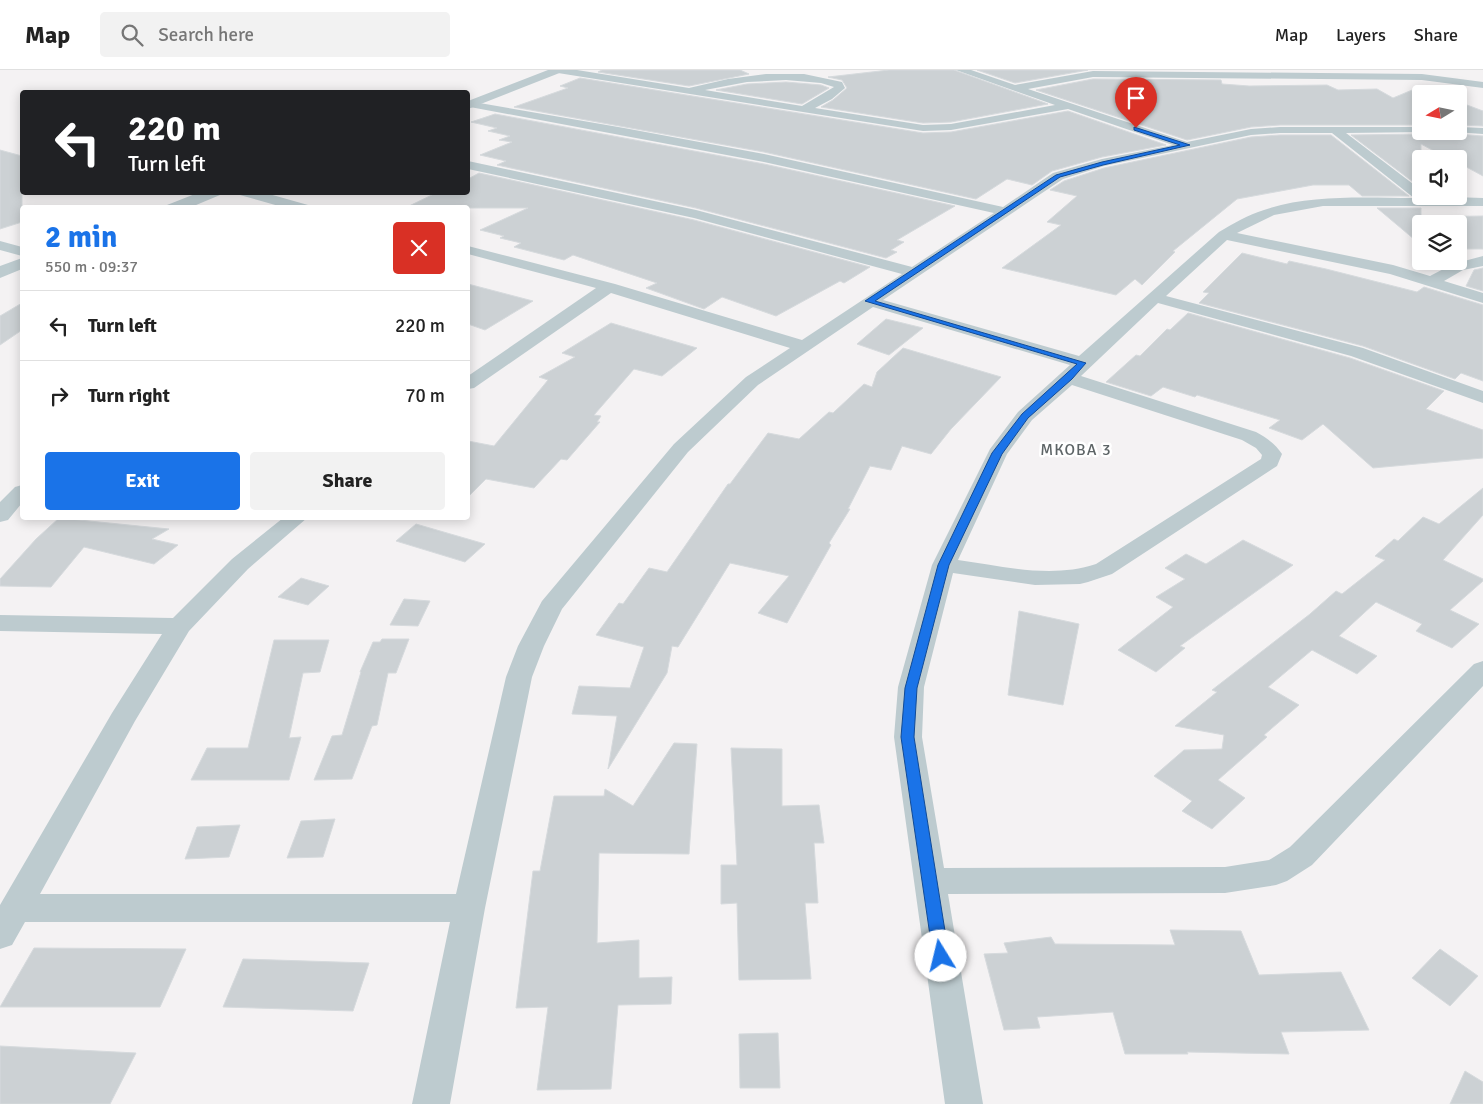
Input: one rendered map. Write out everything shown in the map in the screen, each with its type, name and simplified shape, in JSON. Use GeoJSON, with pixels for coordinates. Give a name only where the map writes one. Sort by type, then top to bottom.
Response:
{"type":"FeatureCollection","features":[{"type":"Feature","properties":{"kind":"street"},"geometry":{"type":"LineString","coordinates":[[470,104],[558,70],[911,127],[951,127],[1068,106]]}},
{"type":"Feature","properties":{"kind":"street"},"geometry":{"type":"LineString","coordinates":[[961,70],[1187,145]]}},
{"type":"Feature","properties":{"kind":"street"},"geometry":{"type":"LineString","coordinates":[[1078,70],[1093,74]]}},
{"type":"Feature","properties":{"kind":"street"},"geometry":{"type":"LineString","coordinates":[[688,92],[739,77],[780,71],[812,74],[838,84],[840,88],[802,110]]}},
{"type":"Feature","properties":{"kind":"street"},"geometry":{"type":"LineString","coordinates":[[1015,88],[1093,74],[1266,73],[1422,77],[1483,86]]}},
{"type":"Feature","properties":{"kind":"street"},"geometry":{"type":"LineString","coordinates":[[470,104],[764,158],[1004,211]]}},
{"type":"Feature","properties":{"kind":"street"},"geometry":{"type":"LineString","coordinates":[[1333,129],[1412,190]]}},
{"type":"Feature","properties":{"kind":"street"},"geometry":{"type":"LineString","coordinates":[[431,1104],[469,908],[518,677],[531,646],[552,606],[681,448],[752,381],[912,272],[1058,176],[1070,171],[1261,130],[1412,130]]}},
{"type":"Feature","properties":{"kind":"street"},"geometry":{"type":"LineString","coordinates":[[1468,130],[1483,131]]}},
{"type":"Feature","properties":{"kind":"street"},"geometry":{"type":"LineString","coordinates":[[470,164],[696,214],[912,272]]}},
{"type":"Feature","properties":{"kind":"street"},"geometry":{"type":"LineString","coordinates":[[181,205],[207,195]]}},
{"type":"Feature","properties":{"kind":"street"},"geometry":{"type":"LineString","coordinates":[[256,195],[292,205]]}},
{"type":"Feature","properties":{"kind":"street"},"geometry":{"type":"LineString","coordinates":[[964,1104],[908,737],[911,688],[944,565],[997,453],[1025,416],[1224,235],[1248,221],[1270,212],[1296,206],[1323,202],[1412,202]]}},
{"type":"Feature","properties":{"kind":"street"},"geometry":{"type":"LineString","coordinates":[[1467,202],[1483,202]]}},
{"type":"Feature","properties":{"kind":"street"},"geometry":{"type":"LineString","coordinates":[[1224,235],[1393,270],[1483,298]]}},
{"type":"Feature","properties":{"kind":"street"},"geometry":{"type":"LineString","coordinates":[[0,245],[20,251]]}},
{"type":"Feature","properties":{"kind":"street"},"geometry":{"type":"LineString","coordinates":[[470,251],[609,288],[803,346]]}},
{"type":"Feature","properties":{"kind":"street"},"geometry":{"type":"LineString","coordinates":[[1431,282],[1458,267],[1483,261]]}},
{"type":"Feature","properties":{"kind":"street"},"geometry":{"type":"LineString","coordinates":[[0,273],[20,263]]}},
{"type":"Feature","properties":{"kind":"street"},"geometry":{"type":"LineString","coordinates":[[470,383],[609,288]]}},
{"type":"Feature","properties":{"kind":"street"},"geometry":{"type":"LineString","coordinates":[[1156,298],[1357,352],[1483,396]]}},
{"type":"Feature","properties":{"kind":"street"},"geometry":{"type":"LineString","coordinates":[[869,301],[1075,370],[1249,436],[1263,444],[1272,454],[1270,462],[1104,569],[1080,577],[1035,578],[944,565]]}},
{"type":"Feature","properties":{"kind":"street"},"geometry":{"type":"LineString","coordinates":[[0,516],[20,492]]}},
{"type":"Feature","properties":{"kind":"street"},"geometry":{"type":"LineString","coordinates":[[0,935],[122,720],[179,626],[240,564],[294,520]]}},
{"type":"Feature","properties":{"kind":"street"},"geometry":{"type":"LineString","coordinates":[[0,623],[179,626]]}},
{"type":"Feature","properties":{"kind":"street"},"geometry":{"type":"LineString","coordinates":[[929,881],[1225,880],[1276,872],[1301,856],[1483,670]]}},
{"type":"Feature","properties":{"kind":"street"},"geometry":{"type":"LineString","coordinates":[[16,908],[469,908]]}},
{"type":"Feature","properties":{"kind":"building"},"geometry":{"type":"Polygon","coordinates":[[[602,70],[740,70],[749,74],[689,86],[598,72],[602,70]]]}},
{"type":"Feature","properties":{"kind":"building"},"geometry":{"type":"Polygon","coordinates":[[[889,70],[954,70],[1048,104],[951,122],[923,123],[821,107],[847,88],[842,80],[828,77],[889,70]]]}},
{"type":"Feature","properties":{"kind":"building"},"geometry":{"type":"Polygon","coordinates":[[[977,70],[1088,70],[1015,83],[977,70]]]}},
{"type":"Feature","properties":{"kind":"building"},"geometry":{"type":"Polygon","coordinates":[[[580,78],[923,133],[951,132],[1068,111],[1166,145],[1102,157],[1052,171],[1032,185],[1007,179],[976,199],[764,152],[514,107],[568,88],[560,86],[580,78]]]}},
{"type":"Feature","properties":{"kind":"building"},"geometry":{"type":"Polygon","coordinates":[[[1093,79],[1221,80],[1222,84],[1249,86],[1327,85],[1338,90],[1377,89],[1393,98],[1412,90],[1412,125],[1280,125],[1251,127],[1187,140],[1036,90],[1093,79]]]}},
{"type":"Feature","properties":{"kind":"building"},"geometry":{"type":"Polygon","coordinates":[[[786,82],[821,85],[829,88],[802,104],[716,90],[747,84],[786,82]]]}},
{"type":"Feature","properties":{"kind":"building"},"geometry":{"type":"Polygon","coordinates":[[[1468,105],[1483,111],[1483,126],[1468,125],[1468,105]]]}},
{"type":"Feature","properties":{"kind":"building"},"geometry":{"type":"Polygon","coordinates":[[[495,114],[764,164],[955,206],[897,240],[904,242],[891,250],[897,252],[886,258],[696,208],[497,165],[506,161],[480,155],[512,142],[499,140],[510,136],[488,131],[497,128],[471,122],[495,114]]]}},
{"type":"Feature","properties":{"kind":"building"},"geometry":{"type":"Polygon","coordinates":[[[1412,134],[1412,140],[1468,140],[1468,135],[1483,136],[1483,176],[1467,167],[1467,150],[1432,150],[1421,144],[1421,150],[1412,150],[1412,181],[1351,135],[1412,134]]]}},
{"type":"Feature","properties":{"kind":"building"},"geometry":{"type":"Polygon","coordinates":[[[1331,135],[1409,196],[1362,196],[1349,185],[1313,185],[1237,199],[1173,251],[1175,252],[1142,285],[1135,279],[1116,295],[1002,268],[1061,225],[1047,222],[1077,196],[1050,190],[1064,181],[1104,168],[1251,137],[1331,135]]]}},
{"type":"Feature","properties":{"kind":"building"},"geometry":{"type":"Polygon","coordinates":[[[0,150],[20,155],[20,195],[22,195],[22,205],[20,205],[20,223],[0,229],[0,150]]]}},
{"type":"Feature","properties":{"kind":"building"},"geometry":{"type":"Polygon","coordinates":[[[479,173],[694,220],[870,267],[844,283],[840,281],[776,316],[722,297],[704,309],[646,288],[657,283],[573,255],[564,260],[514,247],[521,243],[500,238],[504,236],[480,230],[528,208],[470,208],[470,205],[411,205],[432,195],[470,195],[470,178],[479,173]]]}},
{"type":"Feature","properties":{"kind":"building"},"geometry":{"type":"Polygon","coordinates":[[[1377,208],[1421,208],[1421,215],[1412,215],[1412,237],[1377,208]]]}},
{"type":"Feature","properties":{"kind":"building"},"geometry":{"type":"Polygon","coordinates":[[[1467,216],[1483,216],[1483,249],[1467,249],[1467,216]]]}},
{"type":"Feature","properties":{"kind":"building"},"geometry":{"type":"Polygon","coordinates":[[[1242,253],[1287,264],[1289,261],[1326,269],[1417,292],[1424,287],[1483,305],[1483,381],[1461,373],[1455,379],[1363,346],[1199,303],[1209,293],[1203,292],[1242,253]]]}},
{"type":"Feature","properties":{"kind":"building"},"geometry":{"type":"Polygon","coordinates":[[[1483,268],[1483,291],[1466,286],[1474,270],[1483,268]]]}},
{"type":"Feature","properties":{"kind":"building"},"geometry":{"type":"Polygon","coordinates":[[[470,285],[533,301],[485,330],[470,325],[470,285]]]}},
{"type":"Feature","properties":{"kind":"building"},"geometry":{"type":"Polygon","coordinates":[[[20,304],[20,331],[0,345],[0,316],[20,304]]]}},
{"type":"Feature","properties":{"kind":"building"},"geometry":{"type":"Polygon","coordinates":[[[1188,313],[1350,358],[1444,391],[1426,409],[1483,430],[1483,458],[1373,468],[1323,424],[1302,440],[1269,428],[1280,420],[1197,395],[1195,397],[1163,387],[1151,396],[1106,382],[1136,355],[1140,356],[1167,329],[1170,330],[1188,313]]]}},
{"type":"Feature","properties":{"kind":"building"},"geometry":{"type":"Polygon","coordinates":[[[886,319],[923,328],[889,355],[857,344],[886,319]]]}},
{"type":"Feature","properties":{"kind":"building"},"geometry":{"type":"Polygon","coordinates":[[[611,323],[697,348],[662,376],[634,369],[594,415],[601,416],[597,422],[600,422],[567,460],[561,459],[534,488],[486,479],[470,495],[470,441],[494,446],[548,380],[539,377],[575,357],[562,353],[611,323]]]}},
{"type":"Feature","properties":{"kind":"building"},"geometry":{"type":"Polygon","coordinates":[[[903,348],[1001,377],[951,429],[931,454],[902,446],[891,470],[870,466],[848,509],[850,509],[829,543],[831,545],[787,623],[758,613],[789,576],[730,563],[678,647],[672,646],[667,673],[608,769],[617,716],[572,714],[579,686],[630,688],[644,647],[596,635],[619,603],[623,604],[649,568],[667,572],[728,484],[730,484],[768,433],[799,439],[829,412],[833,413],[864,384],[872,387],[877,372],[903,348]]]}},
{"type":"Feature","properties":{"kind":"building"},"geometry":{"type":"Polygon","coordinates":[[[1483,488],[1483,515],[1443,560],[1483,579],[1450,610],[1479,624],[1452,648],[1416,631],[1422,624],[1376,602],[1339,636],[1377,656],[1357,674],[1312,650],[1268,687],[1299,705],[1264,735],[1267,737],[1218,780],[1245,798],[1212,829],[1182,811],[1192,801],[1154,776],[1184,750],[1222,749],[1224,735],[1175,726],[1217,692],[1212,690],[1310,614],[1336,591],[1342,594],[1385,560],[1375,556],[1394,539],[1398,541],[1423,517],[1439,524],[1483,488]]]}},
{"type":"Feature","properties":{"kind":"building"},"geometry":{"type":"Polygon","coordinates":[[[57,520],[79,520],[169,529],[152,539],[178,545],[154,564],[84,547],[51,587],[0,586],[0,579],[36,539],[57,520]]]}},
{"type":"Feature","properties":{"kind":"building"},"geometry":{"type":"Polygon","coordinates":[[[416,524],[485,544],[465,562],[396,541],[416,524]]]}},
{"type":"Feature","properties":{"kind":"building"},"geometry":{"type":"Polygon","coordinates":[[[1243,540],[1293,565],[1180,646],[1185,648],[1156,672],[1118,650],[1173,607],[1156,597],[1185,579],[1165,568],[1186,554],[1206,564],[1243,540]]]}},
{"type":"Feature","properties":{"kind":"building"},"geometry":{"type":"Polygon","coordinates":[[[301,578],[329,586],[308,605],[278,597],[301,578]]]}},
{"type":"Feature","properties":{"kind":"building"},"geometry":{"type":"Polygon","coordinates":[[[404,599],[430,601],[418,626],[390,625],[404,599]]]}},
{"type":"Feature","properties":{"kind":"building"},"geometry":{"type":"Polygon","coordinates":[[[1019,611],[1079,624],[1063,705],[1008,695],[1019,611]]]}},
{"type":"Feature","properties":{"kind":"building"},"geometry":{"type":"Polygon","coordinates":[[[382,639],[409,639],[396,673],[388,673],[377,725],[372,726],[352,779],[314,780],[332,736],[342,735],[360,672],[373,642],[380,642],[382,639]]]}},
{"type":"Feature","properties":{"kind":"building"},"geometry":{"type":"Polygon","coordinates":[[[274,640],[329,640],[320,672],[303,673],[289,738],[301,737],[289,780],[191,780],[207,748],[248,748],[274,640]]]}},
{"type":"Feature","properties":{"kind":"building"},"geometry":{"type":"Polygon","coordinates":[[[674,743],[697,744],[689,854],[599,853],[597,943],[639,940],[639,978],[672,977],[671,1004],[618,1005],[611,1089],[537,1090],[548,1007],[516,1008],[533,871],[540,871],[554,796],[604,796],[605,789],[633,806],[674,743]]]}},
{"type":"Feature","properties":{"kind":"building"},"geometry":{"type":"Polygon","coordinates":[[[731,748],[782,749],[782,806],[819,805],[824,843],[814,843],[818,903],[805,903],[811,979],[739,980],[737,903],[721,904],[721,865],[737,865],[731,748]]]}},
{"type":"Feature","properties":{"kind":"building"},"geometry":{"type":"Polygon","coordinates":[[[335,819],[323,857],[287,858],[301,821],[335,819]]]}},
{"type":"Feature","properties":{"kind":"building"},"geometry":{"type":"Polygon","coordinates":[[[240,825],[229,857],[185,859],[197,827],[240,825]]]}},
{"type":"Feature","properties":{"kind":"building"},"geometry":{"type":"Polygon","coordinates":[[[1170,930],[1241,931],[1259,975],[1341,972],[1369,1030],[1281,1032],[1289,1054],[1187,1052],[1188,1054],[1125,1054],[1113,1012],[1037,1017],[1040,1028],[1004,1030],[984,954],[1008,953],[1004,943],[1051,937],[1055,944],[1175,945],[1170,930]]]}},
{"type":"Feature","properties":{"kind":"building"},"geometry":{"type":"Polygon","coordinates":[[[34,948],[186,949],[160,1007],[0,1007],[34,948]]]}},
{"type":"Feature","properties":{"kind":"building"},"geometry":{"type":"Polygon","coordinates":[[[1440,949],[1478,976],[1450,1006],[1412,978],[1440,949]]]}},
{"type":"Feature","properties":{"kind":"building"},"geometry":{"type":"Polygon","coordinates":[[[243,959],[369,963],[353,1011],[223,1007],[243,959]]]}},
{"type":"Feature","properties":{"kind":"building"},"geometry":{"type":"Polygon","coordinates":[[[778,1033],[780,1088],[740,1088],[739,1034],[778,1033]]]}},
{"type":"Feature","properties":{"kind":"building"},"geometry":{"type":"Polygon","coordinates":[[[0,1046],[136,1053],[110,1104],[0,1104],[0,1046]]]}},
{"type":"Feature","properties":{"kind":"building"},"geometry":{"type":"Polygon","coordinates":[[[1465,1071],[1483,1082],[1483,1104],[1450,1104],[1465,1071]]]}},
{"type":"Feature","properties":{"kind":"district","name":"MKOBA 3"},"geometry":{"type":"Point","coordinates":[1076,450]}},
{"type":"Feature","properties":{"kind":"route"},"geometry":{"type":"LineString","coordinates":[[941,956],[908,737],[911,688],[944,565],[997,453],[1025,416],[1069,378],[1082,363],[869,301],[1058,176],[1102,163],[1187,145],[1136,128]]}}]}
